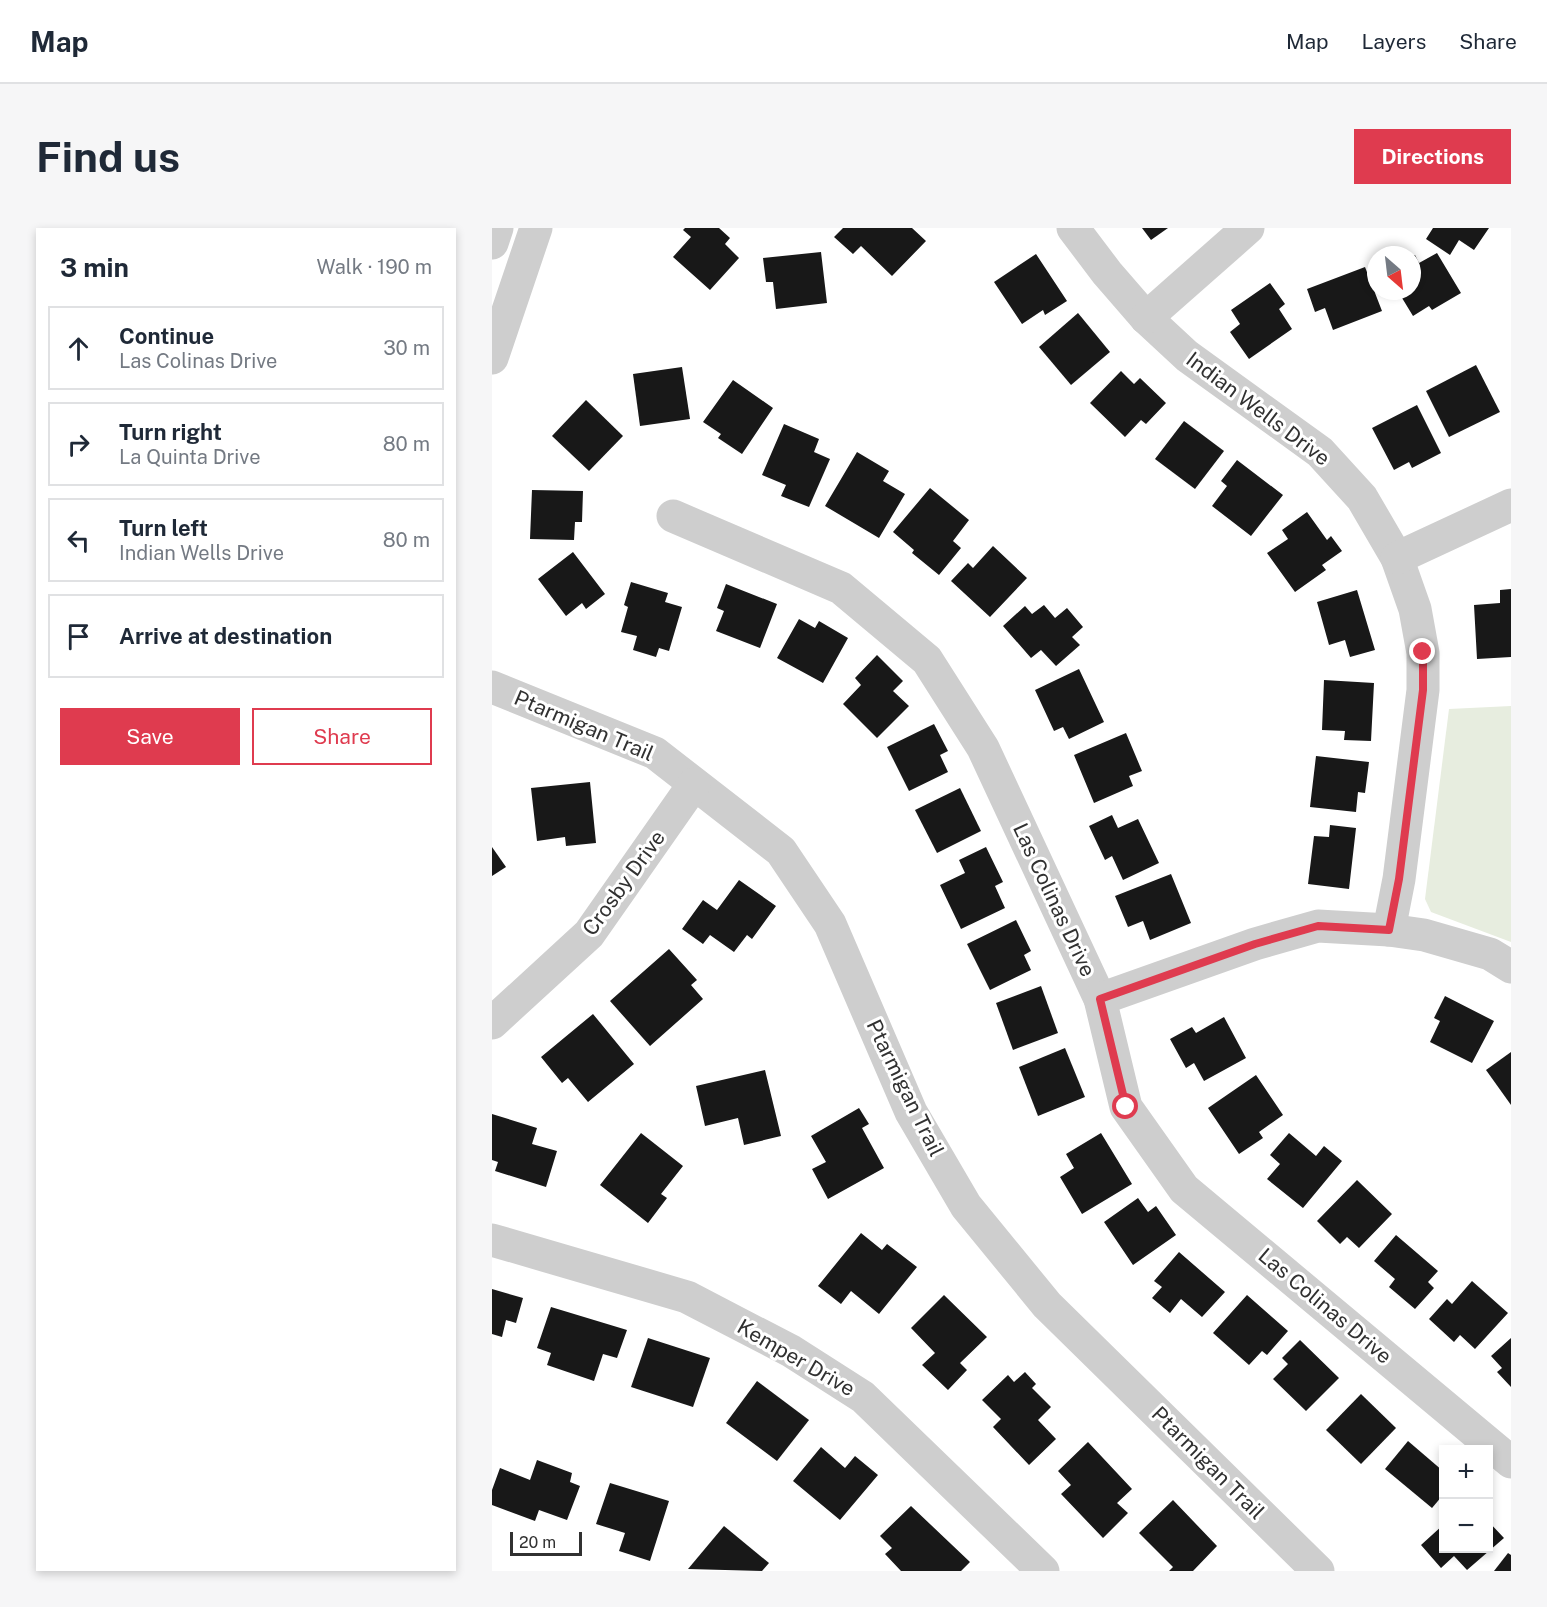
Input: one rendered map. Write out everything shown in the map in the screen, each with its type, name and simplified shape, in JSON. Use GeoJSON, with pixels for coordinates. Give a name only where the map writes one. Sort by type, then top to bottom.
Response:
{"type":"FeatureCollection","features":[{"type":"Feature","properties":{"kind":"street"},"geometry":{"type":"LineString","coordinates":[[492,243],[497,228]]}},
{"type":"Feature","properties":{"kind":"street"},"geometry":{"type":"LineString","coordinates":[[492,358],[536,228]]}},
{"type":"Feature","properties":{"kind":"street","name":"Indian Wells Drive"},"geometry":{"type":"LineString","coordinates":[[1074,228],[1107,273],[1146,318],[1187,356],[1320,452],[1362,498],[1397,558],[1415,609],[1423,652],[1423,690],[1399,879],[1389,930]]}},
{"type":"Feature","properties":{"kind":"street"},"geometry":{"type":"LineString","coordinates":[[1146,318],[1248,228]]}},
{"type":"Feature","properties":{"kind":"street"},"geometry":{"type":"LineString","coordinates":[[1397,558],[1511,505]]}},
{"type":"Feature","properties":{"kind":"street","name":"Las Colinas Drive"},"geometry":{"type":"LineString","coordinates":[[673,516],[841,588],[927,660],[983,748],[1100,999],[1126,1107],[1184,1189],[1511,1462]]}},
{"type":"Feature","properties":{"kind":"street","name":"Ptarmigan Trail"},"geometry":{"type":"LineString","coordinates":[[492,687],[655,753],[781,851],[830,924],[911,1112],[966,1206],[1047,1305],[1317,1571]]}},
{"type":"Feature","properties":{"kind":"street","name":"Crosby Drive"},"geometry":{"type":"LineString","coordinates":[[492,1023],[589,934],[694,784]]}},
{"type":"Feature","properties":{"kind":"street"},"geometry":{"type":"LineString","coordinates":[[1100,999],[1255,944],[1318,926],[1389,930],[1424,935],[1490,954],[1511,967]]}},
{"type":"Feature","properties":{"kind":"street","name":"Kemper Drive"},"geometry":{"type":"LineString","coordinates":[[492,1240],[687,1297],[791,1351],[863,1397],[1043,1571]]}},
{"type":"Feature","properties":{"kind":"shaded area"},"geometry":{"type":"Polygon","coordinates":[[[1511,706],[1511,942],[1431,912],[1425,899],[1449,709],[1511,706]]]}},
{"type":"Feature","properties":{"kind":"building"},"geometry":{"type":"Polygon","coordinates":[[[685,228],[719,228],[730,238],[725,244],[739,258],[710,290],[673,257],[691,237],[683,230],[685,228]]]}},
{"type":"Feature","properties":{"kind":"building"},"geometry":{"type":"Polygon","coordinates":[[[843,228],[912,228],[926,241],[892,276],[861,246],[853,254],[834,237],[843,228]]]}},
{"type":"Feature","properties":{"kind":"building"},"geometry":{"type":"Polygon","coordinates":[[[1142,228],[1168,228],[1151,240],[1142,228]]]}},
{"type":"Feature","properties":{"kind":"building"},"geometry":{"type":"Polygon","coordinates":[[[1433,228],[1489,228],[1474,250],[1459,240],[1450,255],[1426,239],[1433,228]]]}},
{"type":"Feature","properties":{"kind":"building"},"geometry":{"type":"Polygon","coordinates":[[[821,252],[827,303],[776,309],[773,282],[766,282],[763,258],[821,252]]]}},
{"type":"Feature","properties":{"kind":"building"},"geometry":{"type":"Polygon","coordinates":[[[1437,253],[1461,293],[1432,310],[1429,306],[1413,316],[1403,300],[1421,300],[1421,262],[1437,253]]]}},
{"type":"Feature","properties":{"kind":"building"},"geometry":{"type":"Polygon","coordinates":[[[1036,254],[1067,301],[1045,315],[1043,310],[1022,324],[994,282],[1036,254]]]}},
{"type":"Feature","properties":{"kind":"building"},"geometry":{"type":"Polygon","coordinates":[[[1365,267],[1367,300],[1378,300],[1382,311],[1333,330],[1325,308],[1315,312],[1307,289],[1365,267]]]}},
{"type":"Feature","properties":{"kind":"building"},"geometry":{"type":"Polygon","coordinates":[[[1270,283],[1285,304],[1279,309],[1292,329],[1249,359],[1230,332],[1240,324],[1231,310],[1270,283]]]}},
{"type":"Feature","properties":{"kind":"building"},"geometry":{"type":"Polygon","coordinates":[[[1078,313],[1110,352],[1071,385],[1039,347],[1078,313]]]}},
{"type":"Feature","properties":{"kind":"building"},"geometry":{"type":"Polygon","coordinates":[[[1476,365],[1500,412],[1449,437],[1426,391],[1476,365]]]}},
{"type":"Feature","properties":{"kind":"building"},"geometry":{"type":"Polygon","coordinates":[[[682,367],[690,419],[640,426],[633,374],[682,367]]]}},
{"type":"Feature","properties":{"kind":"building"},"geometry":{"type":"Polygon","coordinates":[[[1121,371],[1134,384],[1140,378],[1166,403],[1146,424],[1141,420],[1125,437],[1090,403],[1121,371]]]}},
{"type":"Feature","properties":{"kind":"building"},"geometry":{"type":"Polygon","coordinates":[[[733,380],[773,408],[742,454],[718,438],[721,434],[703,422],[733,380]]]}},
{"type":"Feature","properties":{"kind":"building"},"geometry":{"type":"Polygon","coordinates":[[[586,400],[623,436],[589,471],[552,436],[586,400]]]}},
{"type":"Feature","properties":{"kind":"building"},"geometry":{"type":"Polygon","coordinates":[[[1417,405],[1441,453],[1412,468],[1409,462],[1394,470],[1372,428],[1417,405]]]}},
{"type":"Feature","properties":{"kind":"building"},"geometry":{"type":"Polygon","coordinates":[[[1184,421],[1224,451],[1195,489],[1155,459],[1184,421]]]}},
{"type":"Feature","properties":{"kind":"building"},"geometry":{"type":"Polygon","coordinates":[[[784,424],[819,439],[814,452],[830,459],[809,507],[781,496],[786,485],[762,475],[784,424]]]}},
{"type":"Feature","properties":{"kind":"building"},"geometry":{"type":"Polygon","coordinates":[[[857,452],[889,471],[883,481],[905,494],[879,538],[825,506],[857,452]]]}},
{"type":"Feature","properties":{"kind":"building"},"geometry":{"type":"Polygon","coordinates":[[[1237,460],[1283,495],[1251,536],[1212,506],[1227,486],[1221,481],[1237,460]]]}},
{"type":"Feature","properties":{"kind":"building"},"geometry":{"type":"Polygon","coordinates":[[[930,488],[969,520],[953,541],[961,548],[939,575],[912,553],[914,550],[893,532],[930,488]]]}},
{"type":"Feature","properties":{"kind":"building"},"geometry":{"type":"Polygon","coordinates":[[[532,490],[583,491],[582,522],[575,522],[574,540],[530,539],[532,490]]]}},
{"type":"Feature","properties":{"kind":"building"},"geometry":{"type":"Polygon","coordinates":[[[1307,512],[1327,540],[1331,536],[1342,551],[1322,565],[1326,570],[1295,592],[1267,553],[1288,539],[1282,530],[1307,512]]]}},
{"type":"Feature","properties":{"kind":"building"},"geometry":{"type":"Polygon","coordinates":[[[993,546],[1027,578],[990,617],[951,581],[968,563],[973,568],[993,546]]]}},
{"type":"Feature","properties":{"kind":"building"},"geometry":{"type":"Polygon","coordinates":[[[573,552],[605,594],[586,609],[582,603],[566,616],[538,579],[573,552]]]}},
{"type":"Feature","properties":{"kind":"building"},"geometry":{"type":"Polygon","coordinates":[[[631,582],[668,593],[665,602],[682,607],[669,651],[659,648],[656,657],[633,650],[637,636],[621,632],[628,607],[624,605],[631,582]]]}},
{"type":"Feature","properties":{"kind":"building"},"geometry":{"type":"Polygon","coordinates":[[[726,584],[777,604],[760,648],[716,631],[724,611],[717,608],[726,584]]]}},
{"type":"Feature","properties":{"kind":"building"},"geometry":{"type":"Polygon","coordinates":[[[1511,589],[1511,657],[1477,659],[1474,605],[1500,603],[1500,590],[1511,589]]]}},
{"type":"Feature","properties":{"kind":"building"},"geometry":{"type":"Polygon","coordinates":[[[1357,590],[1375,650],[1350,657],[1345,640],[1329,645],[1317,602],[1357,590]]]}},
{"type":"Feature","properties":{"kind":"building"},"geometry":{"type":"Polygon","coordinates":[[[1044,605],[1055,618],[1067,608],[1083,627],[1072,637],[1080,645],[1056,666],[1041,650],[1031,658],[1003,626],[1025,606],[1032,614],[1044,605]]]}},
{"type":"Feature","properties":{"kind":"building"},"geometry":{"type":"Polygon","coordinates":[[[799,619],[815,628],[819,621],[848,638],[823,683],[777,658],[799,619]]]}},
{"type":"Feature","properties":{"kind":"building"},"geometry":{"type":"Polygon","coordinates":[[[877,655],[903,681],[893,691],[909,706],[877,738],[843,704],[861,685],[855,678],[877,655]]]}},
{"type":"Feature","properties":{"kind":"building"},"geometry":{"type":"Polygon","coordinates":[[[1079,669],[1104,722],[1069,739],[1063,727],[1054,731],[1035,690],[1079,669]]]}},
{"type":"Feature","properties":{"kind":"building"},"geometry":{"type":"Polygon","coordinates":[[[1324,680],[1374,683],[1371,741],[1344,740],[1345,731],[1322,730],[1324,680]]]}},
{"type":"Feature","properties":{"kind":"building"},"geometry":{"type":"Polygon","coordinates":[[[934,724],[948,751],[940,755],[948,772],[909,791],[887,747],[934,724]]]}},
{"type":"Feature","properties":{"kind":"building"},"geometry":{"type":"Polygon","coordinates":[[[1126,733],[1142,771],[1129,776],[1133,786],[1094,803],[1074,755],[1126,733]]]}},
{"type":"Feature","properties":{"kind":"building"},"geometry":{"type":"Polygon","coordinates":[[[1316,756],[1369,762],[1365,793],[1358,792],[1356,812],[1310,807],[1316,756]]]}},
{"type":"Feature","properties":{"kind":"building"},"geometry":{"type":"Polygon","coordinates":[[[590,782],[596,843],[566,846],[565,837],[537,841],[531,788],[590,782]]]}},
{"type":"Feature","properties":{"kind":"building"},"geometry":{"type":"Polygon","coordinates":[[[960,788],[981,831],[937,853],[915,810],[960,788]]]}},
{"type":"Feature","properties":{"kind":"building"},"geometry":{"type":"Polygon","coordinates":[[[1112,815],[1118,828],[1138,819],[1159,863],[1123,880],[1112,856],[1105,860],[1089,826],[1112,815]]]}},
{"type":"Feature","properties":{"kind":"building"},"geometry":{"type":"Polygon","coordinates":[[[1330,825],[1356,828],[1349,889],[1308,884],[1314,836],[1329,837],[1330,825]]]}},
{"type":"Feature","properties":{"kind":"building"},"geometry":{"type":"Polygon","coordinates":[[[492,847],[506,867],[492,876],[492,847]]]}},
{"type":"Feature","properties":{"kind":"building"},"geometry":{"type":"Polygon","coordinates":[[[986,847],[1003,882],[995,886],[1005,908],[961,929],[940,885],[965,873],[959,860],[986,847]]]}},
{"type":"Feature","properties":{"kind":"building"},"geometry":{"type":"Polygon","coordinates":[[[1171,874],[1191,923],[1150,940],[1143,921],[1128,927],[1115,896],[1171,874]]]}},
{"type":"Feature","properties":{"kind":"building"},"geometry":{"type":"Polygon","coordinates":[[[739,880],[776,906],[752,939],[747,935],[734,952],[710,935],[703,944],[682,929],[703,900],[717,910],[739,880]]]}},
{"type":"Feature","properties":{"kind":"building"},"geometry":{"type":"Polygon","coordinates":[[[1016,920],[1031,951],[1024,955],[1031,970],[990,990],[967,944],[1016,920]]]}},
{"type":"Feature","properties":{"kind":"building"},"geometry":{"type":"Polygon","coordinates":[[[669,949],[697,980],[691,985],[703,999],[650,1046],[610,1001],[669,949]]]}},
{"type":"Feature","properties":{"kind":"building"},"geometry":{"type":"Polygon","coordinates":[[[1041,986],[1058,1033],[1013,1050],[996,1003],[1041,986]]]}},
{"type":"Feature","properties":{"kind":"building"},"geometry":{"type":"Polygon","coordinates":[[[1445,996],[1494,1021],[1472,1063],[1430,1042],[1440,1021],[1434,1018],[1445,996]]]}},
{"type":"Feature","properties":{"kind":"building"},"geometry":{"type":"Polygon","coordinates":[[[593,1014],[634,1064],[588,1102],[568,1078],[562,1083],[541,1057],[593,1014]]]}},
{"type":"Feature","properties":{"kind":"building"},"geometry":{"type":"Polygon","coordinates":[[[1224,1017],[1246,1058],[1204,1081],[1194,1063],[1186,1068],[1170,1039],[1192,1027],[1196,1033],[1224,1017]]]}},
{"type":"Feature","properties":{"kind":"building"},"geometry":{"type":"Polygon","coordinates":[[[1065,1048],[1085,1097],[1038,1116],[1019,1067],[1065,1048]]]}},
{"type":"Feature","properties":{"kind":"building"},"geometry":{"type":"Polygon","coordinates":[[[1511,1052],[1511,1105],[1486,1070],[1511,1052]]]}},
{"type":"Feature","properties":{"kind":"building"},"geometry":{"type":"Polygon","coordinates":[[[765,1070],[781,1136],[744,1145],[738,1118],[705,1126],[696,1086],[765,1070]]]}},
{"type":"Feature","properties":{"kind":"building"},"geometry":{"type":"Polygon","coordinates":[[[1256,1075],[1283,1115],[1259,1132],[1263,1138],[1239,1154],[1208,1108],[1256,1075]]]}},
{"type":"Feature","properties":{"kind":"building"},"geometry":{"type":"Polygon","coordinates":[[[859,1108],[869,1124],[862,1128],[884,1168],[828,1199],[812,1169],[826,1162],[811,1136],[859,1108]]]}},
{"type":"Feature","properties":{"kind":"building"},"geometry":{"type":"Polygon","coordinates":[[[492,1114],[537,1128],[532,1144],[557,1151],[546,1187],[495,1171],[498,1162],[492,1160],[492,1114]]]}},
{"type":"Feature","properties":{"kind":"building"},"geometry":{"type":"Polygon","coordinates":[[[641,1133],[683,1166],[661,1194],[667,1198],[648,1223],[600,1185],[641,1133]]]}},
{"type":"Feature","properties":{"kind":"building"},"geometry":{"type":"Polygon","coordinates":[[[1101,1133],[1132,1184],[1082,1214],[1060,1177],[1074,1168],[1066,1154],[1101,1133]]]}},
{"type":"Feature","properties":{"kind":"building"},"geometry":{"type":"Polygon","coordinates":[[[1289,1133],[1316,1156],[1324,1146],[1342,1161],[1303,1208],[1267,1179],[1280,1164],[1270,1155],[1289,1133]]]}},
{"type":"Feature","properties":{"kind":"building"},"geometry":{"type":"Polygon","coordinates":[[[1357,1180],[1392,1214],[1359,1248],[1347,1237],[1340,1244],[1317,1221],[1357,1180]]]}},
{"type":"Feature","properties":{"kind":"building"},"geometry":{"type":"Polygon","coordinates":[[[1138,1198],[1148,1212],[1156,1206],[1176,1235],[1133,1265],[1104,1222],[1138,1198]]]}},
{"type":"Feature","properties":{"kind":"building"},"geometry":{"type":"Polygon","coordinates":[[[861,1233],[882,1250],[887,1244],[917,1267],[879,1314],[851,1291],[841,1304],[818,1286],[861,1233]]]}},
{"type":"Feature","properties":{"kind":"building"},"geometry":{"type":"Polygon","coordinates":[[[1396,1235],[1438,1271],[1428,1282],[1434,1288],[1415,1309],[1389,1287],[1395,1279],[1374,1261],[1396,1235]]]}},
{"type":"Feature","properties":{"kind":"building"},"geometry":{"type":"Polygon","coordinates":[[[1179,1252],[1225,1292],[1202,1317],[1181,1299],[1170,1313],[1152,1298],[1162,1287],[1154,1281],[1179,1252]]]}},
{"type":"Feature","properties":{"kind":"building"},"geometry":{"type":"Polygon","coordinates":[[[1472,1281],[1508,1313],[1475,1349],[1460,1335],[1454,1342],[1429,1319],[1447,1299],[1452,1304],[1472,1281]]]}},
{"type":"Feature","properties":{"kind":"building"},"geometry":{"type":"Polygon","coordinates":[[[492,1289],[523,1298],[516,1323],[506,1320],[502,1337],[492,1334],[492,1289]]]}},
{"type":"Feature","properties":{"kind":"building"},"geometry":{"type":"Polygon","coordinates":[[[944,1295],[987,1337],[960,1363],[967,1370],[948,1390],[922,1365],[935,1353],[911,1328],[944,1295]]]}},
{"type":"Feature","properties":{"kind":"building"},"geometry":{"type":"Polygon","coordinates":[[[1247,1295],[1288,1331],[1267,1355],[1262,1351],[1249,1365],[1213,1333],[1247,1295]]]}},
{"type":"Feature","properties":{"kind":"building"},"geometry":{"type":"Polygon","coordinates":[[[551,1307],[627,1330],[617,1358],[603,1354],[594,1381],[547,1365],[551,1353],[537,1348],[551,1307]]]}},
{"type":"Feature","properties":{"kind":"building"},"geometry":{"type":"Polygon","coordinates":[[[648,1338],[710,1358],[693,1407],[631,1387],[648,1338]]]}},
{"type":"Feature","properties":{"kind":"building"},"geometry":{"type":"Polygon","coordinates":[[[1511,1338],[1511,1387],[1497,1372],[1502,1368],[1491,1356],[1511,1338]]]}},
{"type":"Feature","properties":{"kind":"building"},"geometry":{"type":"Polygon","coordinates":[[[1300,1340],[1339,1378],[1306,1411],[1273,1379],[1288,1364],[1282,1358],[1300,1340]]]}},
{"type":"Feature","properties":{"kind":"building"},"geometry":{"type":"Polygon","coordinates":[[[1025,1372],[1036,1384],[1032,1388],[1051,1407],[1038,1420],[1056,1439],[1029,1465],[993,1427],[1001,1419],[982,1400],[1008,1375],[1014,1382],[1025,1372]]]}},
{"type":"Feature","properties":{"kind":"building"},"geometry":{"type":"Polygon","coordinates":[[[757,1381],[809,1420],[777,1461],[726,1423],[757,1381]]]}},
{"type":"Feature","properties":{"kind":"building"},"geometry":{"type":"Polygon","coordinates":[[[1361,1394],[1396,1428],[1361,1464],[1326,1430],[1361,1394]]]}},
{"type":"Feature","properties":{"kind":"building"},"geometry":{"type":"Polygon","coordinates":[[[1408,1441],[1439,1468],[1439,1500],[1432,1508],[1385,1469],[1408,1441]]]}},
{"type":"Feature","properties":{"kind":"building"},"geometry":{"type":"Polygon","coordinates":[[[1088,1442],[1132,1489],[1117,1503],[1128,1513],[1103,1538],[1061,1494],[1071,1485],[1058,1471],[1088,1442]]]}},
{"type":"Feature","properties":{"kind":"building"},"geometry":{"type":"Polygon","coordinates":[[[821,1447],[845,1468],[855,1456],[878,1475],[840,1520],[793,1481],[821,1447]]]}},
{"type":"Feature","properties":{"kind":"building"},"geometry":{"type":"Polygon","coordinates":[[[537,1460],[572,1473],[570,1482],[580,1486],[567,1520],[539,1510],[535,1521],[492,1505],[492,1490],[500,1468],[530,1480],[537,1460]]]}},
{"type":"Feature","properties":{"kind":"building"},"geometry":{"type":"Polygon","coordinates":[[[610,1483],[669,1501],[650,1561],[619,1551],[625,1533],[596,1524],[610,1483]]]}},
{"type":"Feature","properties":{"kind":"building"},"geometry":{"type":"Polygon","coordinates":[[[1173,1500],[1217,1546],[1193,1571],[1169,1571],[1173,1567],[1139,1533],[1173,1500]]]}},
{"type":"Feature","properties":{"kind":"building"},"geometry":{"type":"Polygon","coordinates":[[[911,1506],[970,1562],[961,1571],[901,1571],[885,1554],[892,1548],[880,1536],[911,1506]]]}},
{"type":"Feature","properties":{"kind":"building"},"geometry":{"type":"Polygon","coordinates":[[[724,1526],[769,1563],[762,1571],[688,1569],[724,1526]]]}},
{"type":"Feature","properties":{"kind":"building"},"geometry":{"type":"Polygon","coordinates":[[[1493,1526],[1504,1538],[1493,1548],[1493,1526]]]}},
{"type":"Feature","properties":{"kind":"building"},"geometry":{"type":"Polygon","coordinates":[[[1439,1529],[1439,1553],[1487,1553],[1467,1570],[1454,1556],[1441,1568],[1421,1545],[1439,1529]]]}},
{"type":"Feature","properties":{"kind":"building"},"geometry":{"type":"Polygon","coordinates":[[[1508,1553],[1511,1555],[1511,1571],[1494,1571],[1508,1553]]]}},
{"type":"Feature","properties":{"kind":"route"},"geometry":{"type":"LineString","coordinates":[[1126,1107],[1100,999],[1255,944],[1318,926],[1389,930],[1399,879],[1423,690],[1423,652]]}}]}
